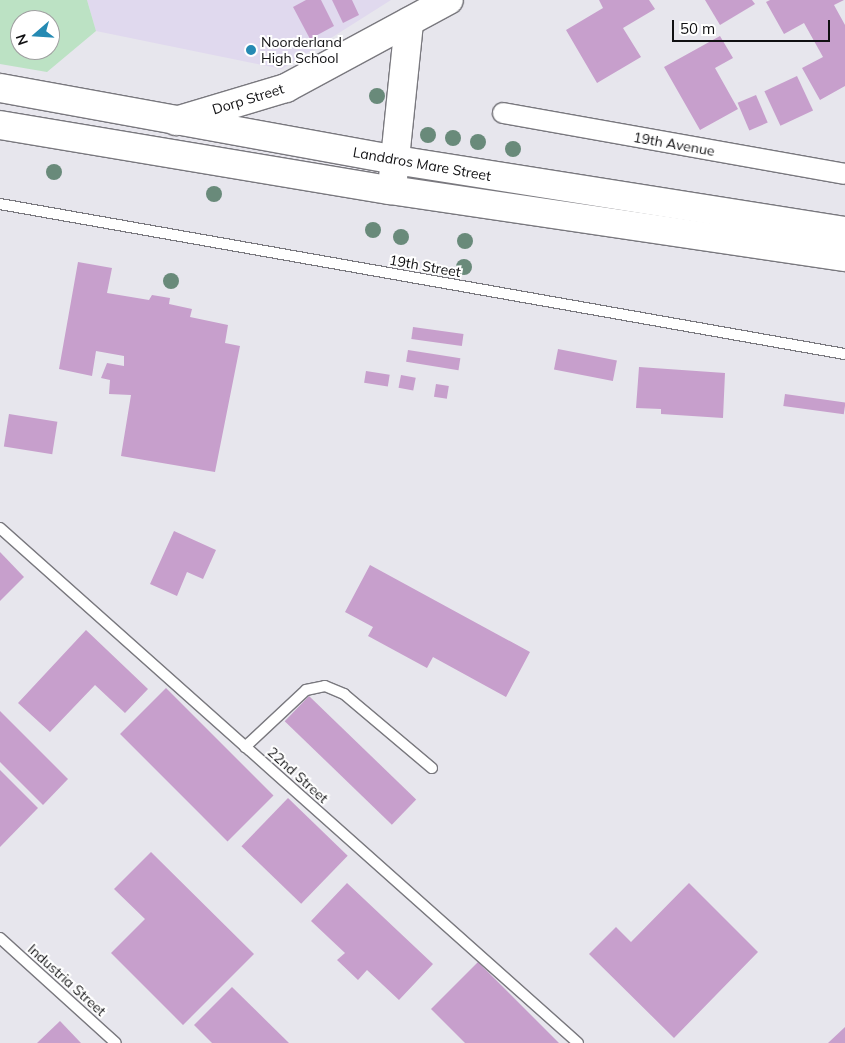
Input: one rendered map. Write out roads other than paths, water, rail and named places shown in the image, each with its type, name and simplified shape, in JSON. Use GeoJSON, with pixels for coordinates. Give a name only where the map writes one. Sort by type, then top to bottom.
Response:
{"type":"FeatureCollection","features":[{"type":"Feature","properties":{"kind":"main road","name":"Dorp Street"},"geometry":{"type":"LineString","coordinates":[[176,120],[286,88],[449,0]]}},
{"type":"Feature","properties":{"kind":"main road"},"geometry":{"type":"LineString","coordinates":[[390,190],[396,160],[409,22]]}},
{"type":"Feature","properties":{"kind":"main road","name":"Landdros Mare Street"},"geometry":{"type":"LineString","coordinates":[[0,89],[396,160],[845,231]]}},
{"type":"Feature","properties":{"kind":"main road","name":"Landdros Mare Street"},"geometry":{"type":"LineString","coordinates":[[0,126],[390,190],[845,257]]}},
{"type":"Feature","properties":{"kind":"street","name":"19th Avenue"},"geometry":{"type":"LineString","coordinates":[[503,113],[845,174]]}},
{"type":"Feature","properties":{"kind":"lane","name":"19th Street"},"geometry":{"type":"LineString","coordinates":[[0,204],[845,354]]}},
{"type":"Feature","properties":{"kind":"lane","name":"22nd Street"},"geometry":{"type":"LineString","coordinates":[[0,528],[578,1043]]}},
{"type":"Feature","properties":{"kind":"lane"},"geometry":{"type":"LineString","coordinates":[[245,747],[306,690],[325,686],[344,694],[432,768]]}},
{"type":"Feature","properties":{"kind":"lane","name":"Industria Street"},"geometry":{"type":"LineString","coordinates":[[0,938],[116,1043]]}},
{"type":"Feature","properties":{"kind":"place","name":"Noorderland High School"},"geometry":{"type":"Point","coordinates":[251,50]}}]}
